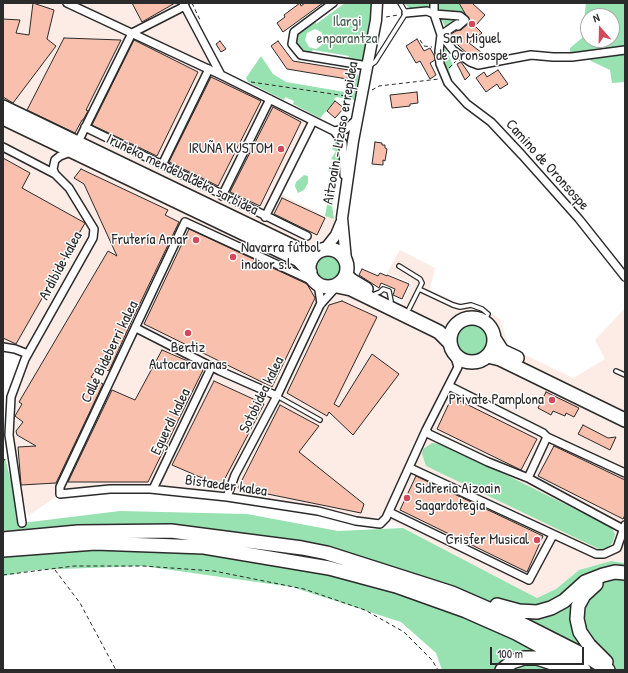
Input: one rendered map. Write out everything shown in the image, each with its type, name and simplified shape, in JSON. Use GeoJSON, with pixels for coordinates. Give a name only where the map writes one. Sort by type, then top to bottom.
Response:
{"type":"FeatureCollection","features":[{"type":"Feature","properties":{"kind":"highway","name":"Iruñeko mendebaldeko sarbidea"},"geometry":{"type":"LineString","coordinates":[[3,107],[75,146],[299,260],[314,279]]}},
{"type":"Feature","properties":{"kind":"highway","name":"Iruñeko mendebaldeko sarbidea"},"geometry":{"type":"LineString","coordinates":[[3,118],[75,146],[300,250],[320,252],[333,250],[340,253],[346,260]]}},
{"type":"Feature","properties":{"kind":"highway"},"geometry":{"type":"LineString","coordinates":[[320,252],[310,263],[314,279],[328,287],[337,286],[351,289],[439,332],[461,360],[471,363],[480,361],[488,356],[493,348],[495,340]]}},
{"type":"Feature","properties":{"kind":"highway"},"geometry":{"type":"LineString","coordinates":[[337,286],[346,275],[346,260]]}},
{"type":"Feature","properties":{"kind":"highway"},"geometry":{"type":"LineString","coordinates":[[346,275],[375,294],[441,324],[456,324],[470,318],[484,321],[493,332],[495,340],[502,351],[625,410]]}},
{"type":"Feature","properties":{"kind":"highway"},"geometry":{"type":"LineString","coordinates":[[452,348],[451,333],[456,324]]}},
{"type":"Feature","properties":{"kind":"highway"},"geometry":{"type":"LineString","coordinates":[[488,356],[500,359],[625,420]]}},
{"type":"Feature","properties":{"kind":"highway"},"geometry":{"type":"LineString","coordinates":[[3,539],[78,532],[171,531],[302,548],[374,561],[442,584],[496,605],[519,611],[537,612],[551,608],[564,601],[585,582],[603,574],[615,572],[625,573]]}},
{"type":"Feature","properties":{"kind":"highway"},"geometry":{"type":"LineString","coordinates":[[3,550],[95,543],[204,547],[329,568],[396,586],[466,611],[516,633],[584,670]]}},
{"type":"Feature","properties":{"kind":"highway"},"geometry":{"type":"LineString","coordinates":[[327,553],[452,593],[514,620],[593,660],[608,670]]}},
{"type":"Feature","properties":{"kind":"highway"},"geometry":{"type":"LineString","coordinates":[[614,670],[589,646],[580,632],[577,619],[578,606],[584,595],[593,586],[607,579],[625,578]]}},
{"type":"Feature","properties":{"kind":"highway"},"geometry":{"type":"LineString","coordinates":[[502,670],[512,662],[524,658],[537,658],[573,670]]}},
{"type":"Feature","properties":{"kind":"street"},"geometry":{"type":"LineString","coordinates":[[67,3],[270,98],[353,140]]}},
{"type":"Feature","properties":{"kind":"street"},"geometry":{"type":"LineString","coordinates":[[333,3],[294,32],[292,44],[301,55],[368,66]]}},
{"type":"Feature","properties":{"kind":"street","name":"Aitzoain - Lizaso errepidea"},"geometry":{"type":"LineString","coordinates":[[342,221],[353,140],[368,66],[377,3]]}},
{"type":"Feature","properties":{"kind":"street"},"geometry":{"type":"LineString","coordinates":[[434,3],[434,14],[441,34],[453,50],[465,59],[478,65],[531,55],[572,57],[625,50]]}},
{"type":"Feature","properties":{"kind":"street"},"geometry":{"type":"LineString","coordinates":[[55,174],[53,169],[55,160],[75,146],[132,33],[184,5],[221,75]]}},
{"type":"Feature","properties":{"kind":"street"},"geometry":{"type":"LineString","coordinates":[[406,13],[427,11],[434,14],[460,16],[465,20],[458,26],[457,24],[441,34]]}},
{"type":"Feature","properties":{"kind":"street"},"geometry":{"type":"LineString","coordinates":[[441,34],[439,51],[444,75]]}},
{"type":"Feature","properties":{"kind":"street"},"geometry":{"type":"LineString","coordinates":[[162,165],[209,69]]}},
{"type":"Feature","properties":{"kind":"street","name":"Camino de Oronsospe"},"geometry":{"type":"LineString","coordinates":[[444,75],[448,83],[467,104],[490,122],[542,177],[579,219],[625,277]]}},
{"type":"Feature","properties":{"kind":"street"},"geometry":{"type":"LineString","coordinates":[[222,196],[270,98]]}},
{"type":"Feature","properties":{"kind":"street"},"geometry":{"type":"LineString","coordinates":[[338,133],[351,127],[358,119]]}},
{"type":"Feature","properties":{"kind":"street"},"geometry":{"type":"LineString","coordinates":[[265,217],[313,121]]}},
{"type":"Feature","properties":{"kind":"street"},"geometry":{"type":"LineString","coordinates":[[85,127],[222,196],[307,236]]}},
{"type":"Feature","properties":{"kind":"street"},"geometry":{"type":"LineString","coordinates":[[338,133],[344,148],[346,187]]}},
{"type":"Feature","properties":{"kind":"street","name":"Ardibide kalea"},"geometry":{"type":"LineString","coordinates":[[3,147],[55,174],[69,188],[87,215],[94,229],[93,238],[28,354],[11,397],[9,435],[22,523]]}},
{"type":"Feature","properties":{"kind":"street"},"geometry":{"type":"LineString","coordinates":[[320,252],[336,234],[342,221]]}},
{"type":"Feature","properties":{"kind":"street"},"geometry":{"type":"LineString","coordinates":[[342,221],[346,260]]}},
{"type":"Feature","properties":{"kind":"street","name":"Calle Bideberri kalea"},"geometry":{"type":"LineString","coordinates":[[60,494],[60,487],[185,222],[314,279]]}},
{"type":"Feature","properties":{"kind":"street"},"geometry":{"type":"LineString","coordinates":[[314,279],[321,304]]}},
{"type":"Feature","properties":{"kind":"street","name":"Sotobidea kalea"},"geometry":{"type":"LineString","coordinates":[[227,497],[235,475],[321,304],[337,286]]}},
{"type":"Feature","properties":{"kind":"street"},"geometry":{"type":"LineString","coordinates":[[136,328],[276,396]]}},
{"type":"Feature","properties":{"kind":"street"},"geometry":{"type":"LineString","coordinates":[[3,347],[15,349],[28,354]]}},
{"type":"Feature","properties":{"kind":"street"},"geometry":{"type":"LineString","coordinates":[[452,348],[458,367],[426,430],[389,512],[529,580],[553,535]]}},
{"type":"Feature","properties":{"kind":"street","name":"Eguerdi kalea"},"geometry":{"type":"LineString","coordinates":[[153,490],[212,366]]}},
{"type":"Feature","properties":{"kind":"street"},"geometry":{"type":"LineString","coordinates":[[449,386],[543,433],[547,438],[625,473]]}},
{"type":"Feature","properties":{"kind":"street"},"geometry":{"type":"LineString","coordinates":[[410,468],[596,554],[611,552],[623,544],[624,527],[528,478],[488,462],[429,434],[426,430]]}},
{"type":"Feature","properties":{"kind":"street"},"geometry":{"type":"LineString","coordinates":[[528,478],[547,438]]}},
{"type":"Feature","properties":{"kind":"street","name":"Bistaeder kalea"},"geometry":{"type":"LineString","coordinates":[[60,494],[110,489],[153,490],[227,497],[318,511],[373,524],[380,524],[385,520],[389,512]]}},
{"type":"Feature","properties":{"kind":"lane"},"geometry":{"type":"LineString","coordinates":[[368,66],[375,62],[406,13],[400,3]]}},
{"type":"Feature","properties":{"kind":"lane"},"geometry":{"type":"LineString","coordinates":[[399,266],[420,279],[422,283],[409,309]]}},
{"type":"Feature","properties":{"kind":"lane"},"geometry":{"type":"LineString","coordinates":[[420,289],[453,305],[460,307],[471,305],[482,309],[488,314],[484,321]]}},
{"type":"Feature","properties":{"kind":"lane"},"geometry":{"type":"LineString","coordinates":[[616,371],[625,375]]}},
{"type":"Feature","properties":{"kind":"lane"},"geometry":{"type":"LineString","coordinates":[[276,396],[320,420]]}},
{"type":"Feature","properties":{"kind":"path"},"geometry":{"type":"LineString","coordinates":[[192,3],[200,21]]}},
{"type":"Feature","properties":{"kind":"path"},"geometry":{"type":"LineString","coordinates":[[386,17],[406,13]]}},
{"type":"Feature","properties":{"kind":"path"},"geometry":{"type":"LineString","coordinates":[[420,40],[424,46],[430,46],[439,51]]}},
{"type":"Feature","properties":{"kind":"path"},"geometry":{"type":"LineString","coordinates":[[370,92],[379,86],[434,80],[444,75],[453,63],[465,59]]}},
{"type":"Feature","properties":{"kind":"path"},"geometry":{"type":"LineString","coordinates":[[245,81],[357,98]]}},
{"type":"Feature","properties":{"kind":"path"},"geometry":{"type":"LineString","coordinates":[[3,575],[74,566],[143,566],[214,571],[304,589],[365,610],[404,632],[432,660],[438,670]]}},
{"type":"Feature","properties":{"kind":"path"},"geometry":{"type":"LineString","coordinates":[[55,569],[80,603],[116,670]]}},
{"type":"Feature","properties":{"kind":"shaded area"},"geometry":{"type":"Polygon","coordinates":[[[3,3],[183,3],[221,75],[313,121],[279,193],[325,216],[342,221],[348,280],[400,307],[411,283],[387,273],[400,250],[435,268],[430,290],[461,304],[476,303],[500,319],[509,347],[573,378],[605,359],[595,340],[625,308],[625,561],[611,561],[579,570],[556,589],[537,598],[381,516],[356,521],[318,511],[150,489],[60,494],[28,516],[11,450],[11,397],[25,359],[3,350],[3,3]]]}},
{"type":"Feature","properties":{"kind":"green space","name":"Ilargi enparantza"},"geometry":{"type":"Polygon","coordinates":[[[345,3],[373,3],[368,47],[362,60],[355,62],[347,61],[349,56],[313,50],[310,53],[303,52],[297,47],[295,42],[296,37],[304,27],[315,19],[316,24],[345,3]],[[315,29],[307,33],[305,40],[309,47],[316,49],[322,45],[324,38],[321,32],[315,29]]]}},
{"type":"Feature","properties":{"kind":"green space"},"geometry":{"type":"Polygon","coordinates":[[[403,3],[459,3],[470,22],[458,31],[456,28],[449,33],[437,12],[431,9],[411,9],[403,3]]]}},
{"type":"Feature","properties":{"kind":"green space"},"geometry":{"type":"Polygon","coordinates":[[[586,3],[625,3],[625,82],[612,83],[610,70],[591,61],[584,51],[570,53],[570,48],[580,40],[580,48],[620,48],[620,8],[585,8],[586,3]]]}},
{"type":"Feature","properties":{"kind":"green space"},"geometry":{"type":"Polygon","coordinates":[[[445,48],[453,65],[449,70],[452,81],[450,82],[444,67],[442,52],[445,48]]]}},
{"type":"Feature","properties":{"kind":"green space"},"geometry":{"type":"Polygon","coordinates":[[[261,56],[273,74],[286,82],[345,92],[349,70],[353,71],[358,75],[354,100],[336,97],[334,99],[335,101],[320,118],[293,104],[294,101],[285,97],[284,100],[248,82],[246,78],[261,56]]]}},
{"type":"Feature","properties":{"kind":"green space"},"geometry":{"type":"Polygon","coordinates":[[[336,140],[339,147],[339,169],[332,206],[334,219],[325,216],[330,188],[327,187],[331,172],[328,171],[334,160],[331,159],[336,151],[332,149],[336,140]]]}},
{"type":"Feature","properties":{"kind":"green space"},"geometry":{"type":"Polygon","coordinates":[[[304,175],[308,176],[308,183],[304,190],[298,193],[295,186],[296,182],[304,175]]]}},
{"type":"Feature","properties":{"kind":"green space"},"geometry":{"type":"Polygon","coordinates":[[[328,257],[337,261],[341,270],[337,279],[328,283],[319,279],[315,270],[319,261],[328,257]]]}},
{"type":"Feature","properties":{"kind":"green space"},"geometry":{"type":"Polygon","coordinates":[[[469,324],[475,324],[479,325],[486,331],[489,341],[488,348],[482,355],[475,358],[469,358],[465,357],[458,351],[455,344],[455,338],[456,334],[462,327],[469,324]]]}},
{"type":"Feature","properties":{"kind":"green space"},"geometry":{"type":"Polygon","coordinates":[[[432,443],[441,444],[460,452],[611,527],[615,534],[613,542],[606,550],[599,549],[426,466],[422,454],[423,449],[432,443]]]}},
{"type":"Feature","properties":{"kind":"green space"},"geometry":{"type":"Polygon","coordinates":[[[5,458],[22,523],[120,511],[247,514],[338,531],[403,528],[537,598],[556,589],[579,570],[611,561],[625,563],[625,670],[442,670],[436,653],[401,622],[292,587],[143,566],[34,570],[3,576],[3,461],[5,458]]]}},
{"type":"Feature","properties":{"kind":"building"},"geometry":{"type":"Polygon","coordinates":[[[33,3],[54,10],[47,39],[56,46],[13,103],[3,97],[3,19],[20,20],[16,33],[29,35],[33,3]]]}},
{"type":"Feature","properties":{"kind":"building"},"geometry":{"type":"Polygon","coordinates":[[[132,3],[175,3],[142,22],[132,3]]]}},
{"type":"Feature","properties":{"kind":"building"},"geometry":{"type":"Polygon","coordinates":[[[300,3],[301,6],[305,3],[323,3],[283,32],[277,23],[285,17],[284,15],[300,3]]]}},
{"type":"Feature","properties":{"kind":"building"},"geometry":{"type":"Polygon","coordinates":[[[459,3],[472,3],[485,15],[475,26],[482,33],[469,43],[486,56],[484,59],[478,60],[470,56],[448,36],[461,30],[470,22],[459,3]]]}},
{"type":"Feature","properties":{"kind":"building"},"geometry":{"type":"Polygon","coordinates":[[[64,38],[121,40],[86,110],[88,111],[75,133],[27,110],[64,38]]]}},
{"type":"Feature","properties":{"kind":"building"},"geometry":{"type":"Polygon","coordinates":[[[417,39],[424,51],[430,48],[434,55],[435,60],[430,63],[436,75],[430,79],[420,61],[416,63],[406,46],[417,39]]]}},
{"type":"Feature","properties":{"kind":"building"},"geometry":{"type":"Polygon","coordinates":[[[134,40],[198,72],[157,156],[92,125],[134,40]]]}},
{"type":"Feature","properties":{"kind":"building"},"geometry":{"type":"Polygon","coordinates":[[[220,41],[226,49],[221,52],[216,44],[220,41]]]}},
{"type":"Feature","properties":{"kind":"building"},"geometry":{"type":"Polygon","coordinates":[[[278,41],[293,61],[349,70],[347,79],[287,69],[271,46],[278,41]]]}},
{"type":"Feature","properties":{"kind":"building"},"geometry":{"type":"Polygon","coordinates":[[[461,62],[470,75],[465,80],[457,64],[461,62]]]}},
{"type":"Feature","properties":{"kind":"building"},"geometry":{"type":"Polygon","coordinates":[[[498,70],[508,84],[500,89],[497,84],[486,92],[476,78],[484,72],[487,77],[498,70]]]}},
{"type":"Feature","properties":{"kind":"building"},"geometry":{"type":"Polygon","coordinates":[[[211,77],[261,101],[218,186],[169,162],[211,77]]]}},
{"type":"Feature","properties":{"kind":"building"},"geometry":{"type":"Polygon","coordinates":[[[417,92],[418,103],[410,104],[410,106],[392,108],[390,95],[417,92]]]}},
{"type":"Feature","properties":{"kind":"building"},"geometry":{"type":"Polygon","coordinates":[[[335,101],[344,108],[335,118],[327,111],[335,101]]]}},
{"type":"Feature","properties":{"kind":"building"},"geometry":{"type":"Polygon","coordinates":[[[273,107],[301,122],[260,206],[230,192],[273,107]]]}},
{"type":"Feature","properties":{"kind":"building"},"geometry":{"type":"Polygon","coordinates":[[[375,142],[382,143],[382,145],[385,145],[385,148],[387,149],[385,161],[383,160],[383,165],[372,164],[375,142]]]}},
{"type":"Feature","properties":{"kind":"building"},"geometry":{"type":"Polygon","coordinates":[[[3,158],[30,173],[22,188],[85,223],[16,344],[3,338],[3,158]]]}},
{"type":"Feature","properties":{"kind":"building"},"geometry":{"type":"Polygon","coordinates":[[[81,169],[168,210],[165,215],[179,222],[109,371],[99,366],[91,377],[103,384],[56,483],[21,485],[18,447],[36,446],[17,435],[16,431],[23,422],[15,416],[22,404],[19,402],[108,251],[117,256],[84,184],[74,178],[81,169]]]}},
{"type":"Feature","properties":{"kind":"building"},"geometry":{"type":"Polygon","coordinates":[[[282,198],[325,218],[317,235],[274,214],[282,198]]]}},
{"type":"Feature","properties":{"kind":"building"},"geometry":{"type":"Polygon","coordinates":[[[189,229],[307,284],[315,298],[272,387],[144,324],[189,229]]]}},
{"type":"Feature","properties":{"kind":"building"},"geometry":{"type":"Polygon","coordinates":[[[362,269],[378,276],[380,273],[387,275],[409,284],[402,299],[393,295],[395,289],[381,283],[379,288],[359,275],[362,269]]]}},
{"type":"Feature","properties":{"kind":"building"},"geometry":{"type":"Polygon","coordinates":[[[342,301],[377,317],[334,404],[339,407],[372,354],[399,374],[353,435],[329,412],[327,416],[287,393],[329,305],[342,301]]]}},
{"type":"Feature","properties":{"kind":"building"},"geometry":{"type":"Polygon","coordinates":[[[162,350],[204,368],[148,482],[68,482],[112,390],[135,400],[162,350]]]}},
{"type":"Feature","properties":{"kind":"building"},"geometry":{"type":"Polygon","coordinates":[[[214,381],[264,404],[221,486],[172,465],[214,381]]]}},
{"type":"Feature","properties":{"kind":"building","name":"Private Pamplona"},"geometry":{"type":"Polygon","coordinates":[[[546,392],[579,408],[574,417],[566,413],[565,416],[553,411],[551,415],[538,408],[546,392]]]}},
{"type":"Feature","properties":{"kind":"building"},"geometry":{"type":"Polygon","coordinates":[[[452,397],[537,439],[521,470],[437,429],[452,397]]]}},
{"type":"Feature","properties":{"kind":"building"},"geometry":{"type":"Polygon","coordinates":[[[280,405],[319,426],[299,452],[364,504],[361,513],[238,488],[280,405]]]}},
{"type":"Feature","properties":{"kind":"building"},"geometry":{"type":"Polygon","coordinates":[[[583,425],[608,438],[616,437],[610,450],[578,434],[583,425]]]}},
{"type":"Feature","properties":{"kind":"building"},"geometry":{"type":"Polygon","coordinates":[[[554,446],[625,480],[625,515],[623,519],[538,476],[554,446]]]}},
{"type":"Feature","properties":{"kind":"building"},"geometry":{"type":"Polygon","coordinates":[[[416,476],[543,536],[527,572],[400,510],[416,476]]]}},
{"type":"Feature","properties":{"kind":"place","name":"San Miguel de Oronsospe"},"geometry":{"type":"Point","coordinates":[472,24]}},
{"type":"Feature","properties":{"kind":"place","name":"IRUÑA KUSTOM"},"geometry":{"type":"Point","coordinates":[281,149]}},
{"type":"Feature","properties":{"kind":"place","name":"Frutería Amar"},"geometry":{"type":"Point","coordinates":[196,240]}},
{"type":"Feature","properties":{"kind":"place","name":"Navarra fútbol indoor s.l"},"geometry":{"type":"Point","coordinates":[233,257]}},
{"type":"Feature","properties":{"kind":"place","name":"Bertiz Autocaravanas"},"geometry":{"type":"Point","coordinates":[188,333]}},
{"type":"Feature","properties":{"kind":"place","name":"Private Pamplona"},"geometry":{"type":"Point","coordinates":[552,400]}},
{"type":"Feature","properties":{"kind":"place","name":"Sidreria Aizoain Sagardotegia"},"geometry":{"type":"Point","coordinates":[407,498]}},
{"type":"Feature","properties":{"kind":"place","name":"Crisfer Musical"},"geometry":{"type":"Point","coordinates":[537,540]}}]}
